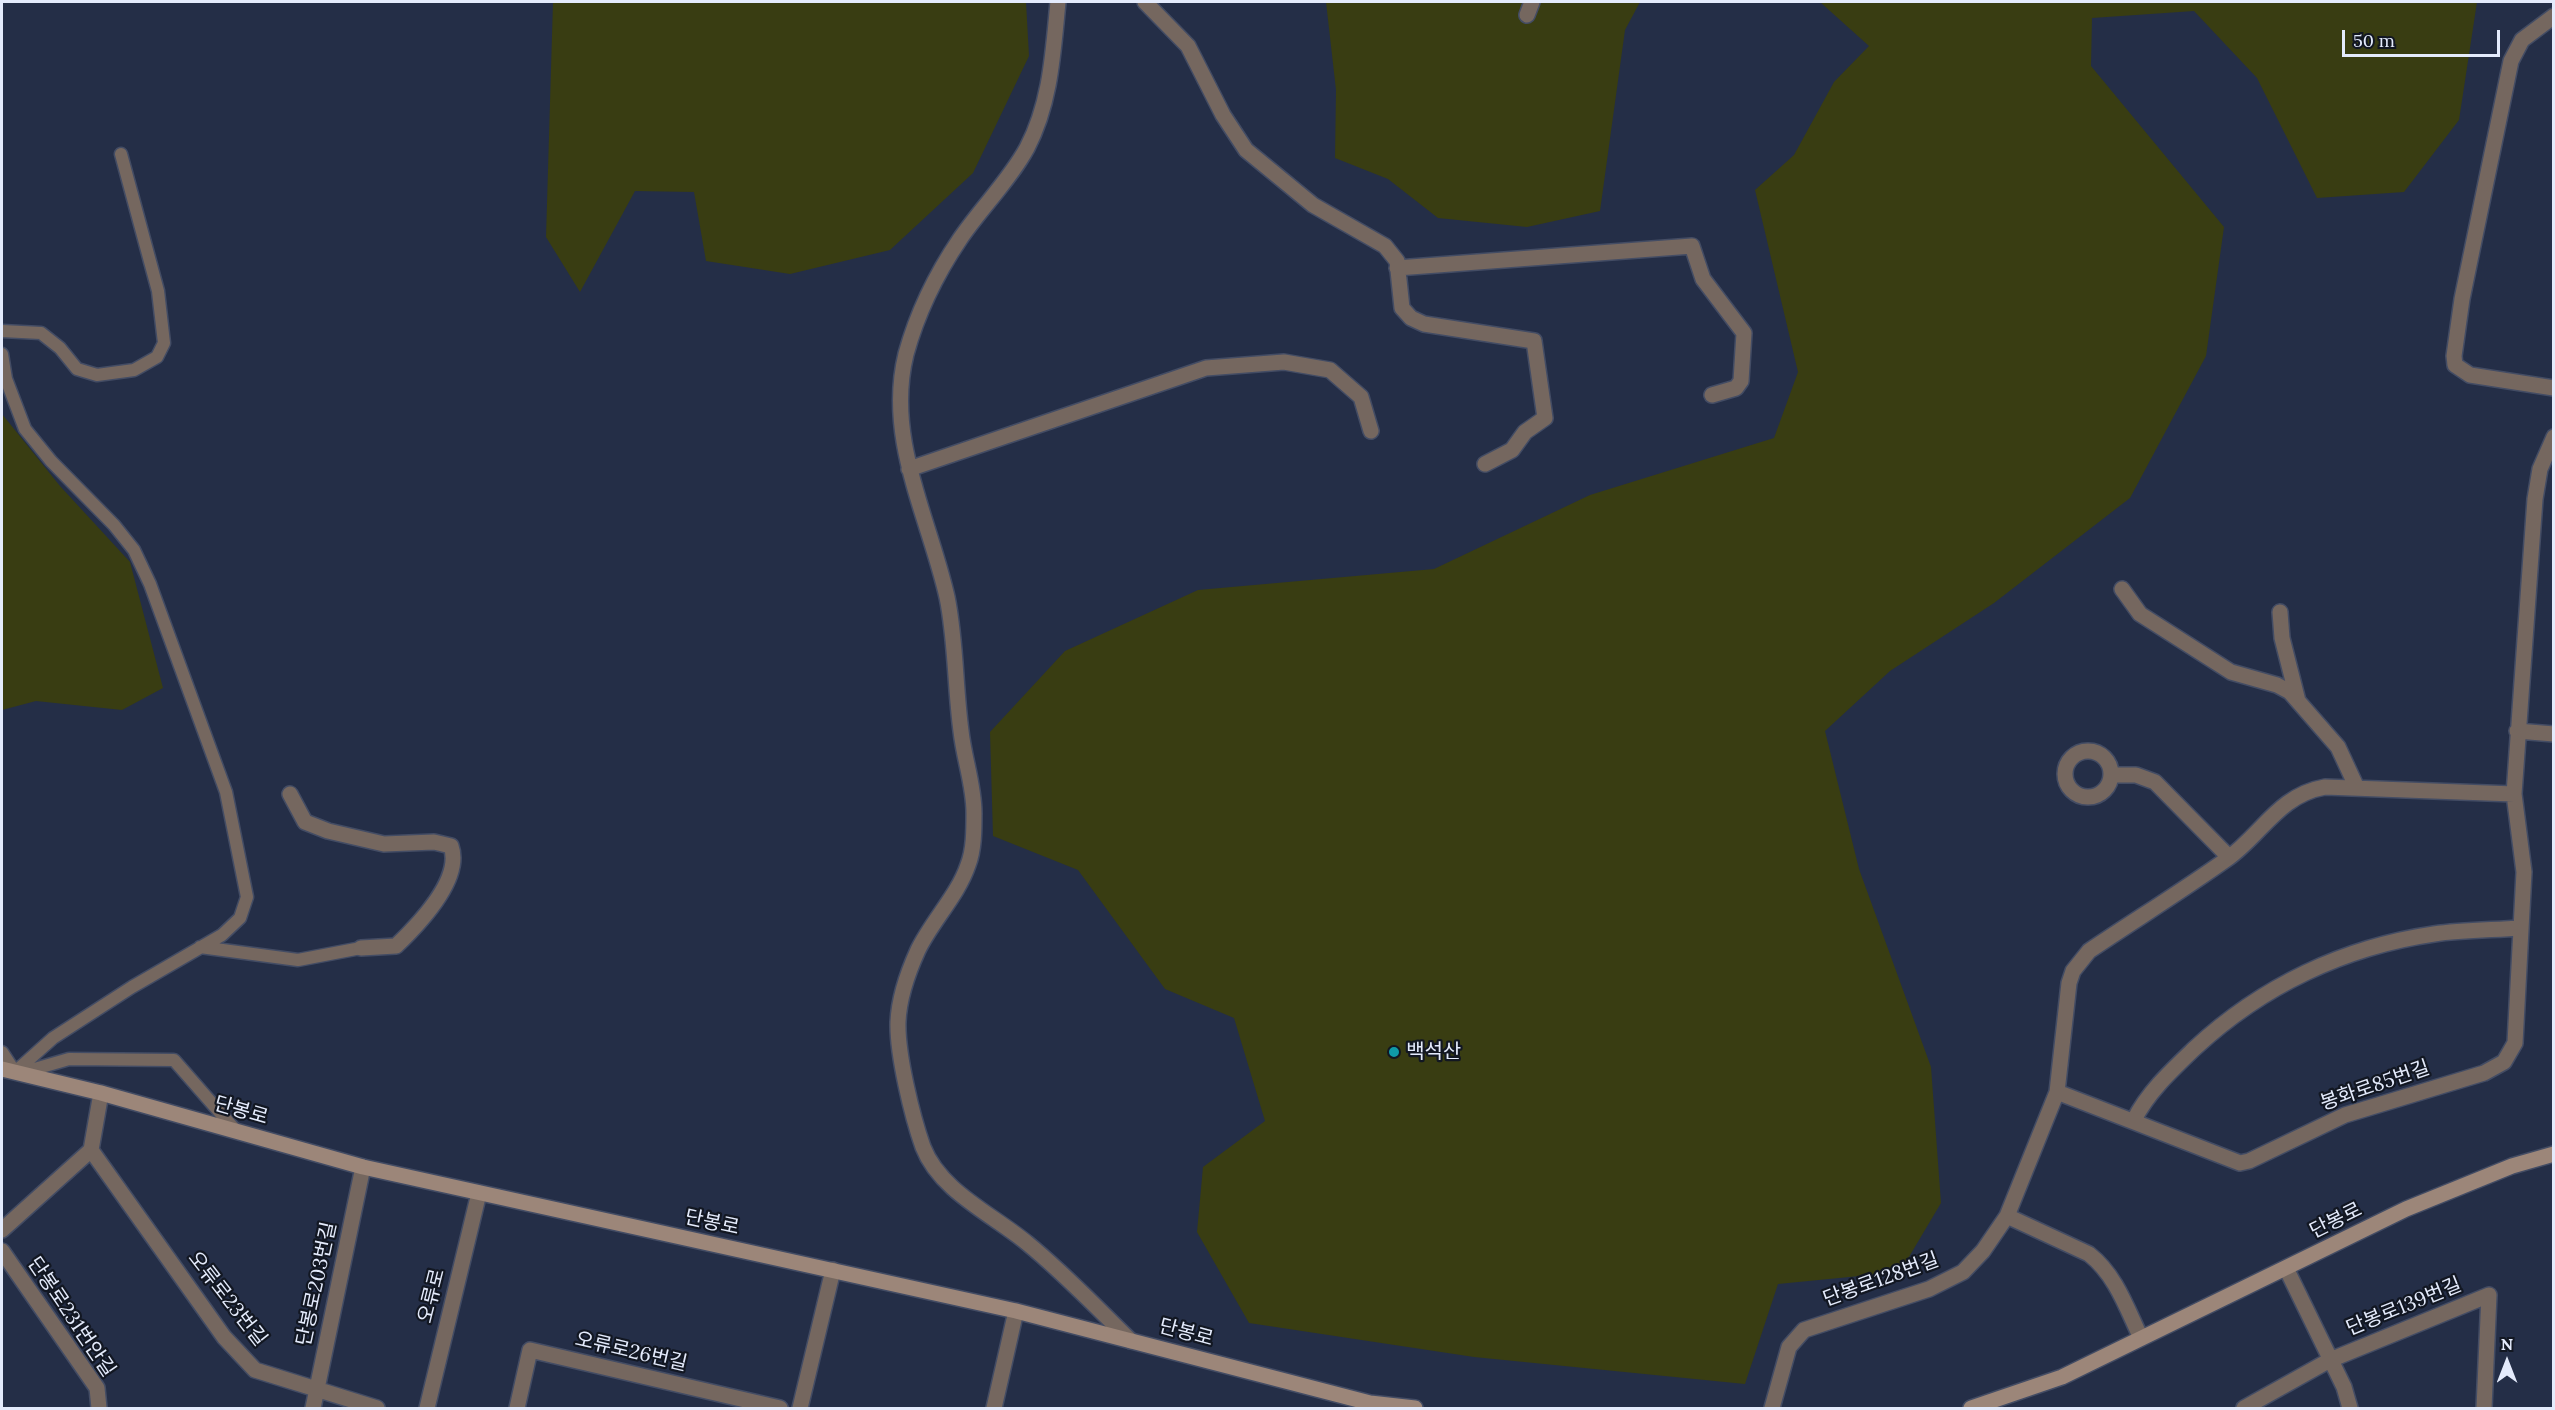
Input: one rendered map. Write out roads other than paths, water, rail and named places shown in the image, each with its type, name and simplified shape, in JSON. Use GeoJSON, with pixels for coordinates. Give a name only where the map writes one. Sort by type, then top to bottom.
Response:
{"type":"FeatureCollection","features":[{"type":"Feature","properties":{"kind":"street"},"geometry":{"type":"LineString","coordinates":[[1058,2],[1049,84],[1043,109],[1027,147],[1003,184],[961,238],[936,279],[914,330],[905,359],[901,398],[909,470],[948,602],[961,738],[974,809],[973,842],[968,866],[919,948],[901,996],[898,1024],[916,1123],[925,1151],[937,1171],[971,1202],[1027,1243],[1131,1341]]}},
{"type":"Feature","properties":{"kind":"street"},"geometry":{"type":"LineString","coordinates":[[1145,2],[1188,46],[1222,115],[1246,150],[1313,205],[1385,246],[1397,261],[1402,308],[1411,318],[1424,324],[1533,341],[1545,418],[1525,432],[1512,450],[1485,464]]}},
{"type":"Feature","properties":{"kind":"street"},"geometry":{"type":"LineString","coordinates":[[2553,16],[2522,40],[2511,60],[2462,299],[2454,356],[2455,365],[2470,375],[2553,388]]}},
{"type":"Feature","properties":{"kind":"street"},"geometry":{"type":"LineString","coordinates":[[1397,268],[1692,246],[1703,279],[1744,333],[1741,381],[1736,388],[1712,395]]}},
{"type":"Feature","properties":{"kind":"street"},"geometry":{"type":"LineString","coordinates":[[909,470],[1206,368],[1284,362],[1330,370],[1361,397],[1371,431]]}},
{"type":"Feature","properties":{"kind":"street","name":"봉화로85번길"},"geometry":{"type":"LineString","coordinates":[[2057,1092],[2134,1120],[2232,1161],[2249,1161],[2345,1115],[2484,1073],[2504,1062],[2515,1043],[2524,872],[2514,794],[2517,731],[2537,484],[2553,437]]}},
{"type":"Feature","properties":{"kind":"street"},"geometry":{"type":"LineString","coordinates":[[2122,589],[2140,614],[2149,620],[2231,672],[2277,685],[2298,701],[2338,747],[2357,788]]}},
{"type":"Feature","properties":{"kind":"street"},"geometry":{"type":"LineString","coordinates":[[2280,612],[2282,638],[2298,701]]}},
{"type":"Feature","properties":{"kind":"street"},"geometry":{"type":"LineString","coordinates":[[2517,731],[2553,734]]}},
{"type":"Feature","properties":{"kind":"street"},"geometry":{"type":"LineString","coordinates":[[2112,775],[2136,775],[2155,782],[2229,857]]}},
{"type":"Feature","properties":{"kind":"street","name":"단봉로128번길"},"geometry":{"type":"LineString","coordinates":[[1772,1408],[1789,1347],[1804,1330],[1929,1288],[1963,1272],[1983,1251],[2007,1216],[2057,1092],[2067,989],[2080,960],[2089,951],[2229,857],[2291,798],[2306,790],[2325,787],[2514,794]]}},
{"type":"Feature","properties":{"kind":"street"},"geometry":{"type":"LineString","coordinates":[[290,794],[305,822],[328,831],[384,844],[434,842],[451,846],[455,858],[449,876],[435,902],[416,926],[396,946],[361,948]]}},
{"type":"Feature","properties":{"kind":"street"},"geometry":{"type":"LineString","coordinates":[[2134,1120],[2142,1104],[2170,1071],[2227,1018],[2277,986],[2324,963],[2375,946],[2434,934],[2520,928]]}},
{"type":"Feature","properties":{"kind":"street","name":"단봉로"},"geometry":{"type":"LineString","coordinates":[[13,1072],[101,1093],[363,1167],[1016,1311],[1370,1406],[1415,1408]]}},
{"type":"Feature","properties":{"kind":"street"},"geometry":{"type":"LineString","coordinates":[[2,1230],[92,1150],[101,1093]]}},
{"type":"Feature","properties":{"kind":"street","name":"오류로23번길"},"geometry":{"type":"LineString","coordinates":[[92,1150],[224,1336],[255,1370],[377,1408]]}},
{"type":"Feature","properties":{"kind":"street","name":"단봉로"},"geometry":{"type":"LineString","coordinates":[[1971,1408],[2062,1377],[2406,1209],[2512,1166],[2553,1154]]}},
{"type":"Feature","properties":{"kind":"street","name":"단봉로203번길"},"geometry":{"type":"LineString","coordinates":[[313,1408],[363,1167]]}},
{"type":"Feature","properties":{"kind":"street","name":"오류로"},"geometry":{"type":"LineString","coordinates":[[427,1408],[479,1193]]}},
{"type":"Feature","properties":{"kind":"street"},"geometry":{"type":"LineString","coordinates":[[2007,1216],[2089,1254],[2100,1262],[2109,1272],[2141,1338]]}},
{"type":"Feature","properties":{"kind":"street","name":"단봉로231번안길"},"geometry":{"type":"LineString","coordinates":[[2,1251],[97,1388],[99,1408]]}},
{"type":"Feature","properties":{"kind":"street","name":"단봉로139번길"},"geometry":{"type":"LineString","coordinates":[[2286,1268],[2344,1387],[2350,1408]]}},
{"type":"Feature","properties":{"kind":"street"},"geometry":{"type":"LineString","coordinates":[[800,1408],[832,1270]]}},
{"type":"Feature","properties":{"kind":"street","name":"단봉로139번길"},"geometry":{"type":"LineString","coordinates":[[2244,1408],[2330,1360],[2489,1295],[2484,1408]]}},
{"type":"Feature","properties":{"kind":"street"},"geometry":{"type":"LineString","coordinates":[[994,1408],[1016,1311]]}},
{"type":"Feature","properties":{"kind":"street","name":"오류로26번길"},"geometry":{"type":"LineString","coordinates":[[517,1408],[530,1350],[780,1408]]}},
{"type":"Feature","properties":{"kind":"lane"},"geometry":{"type":"LineString","coordinates":[[2,331],[41,333],[60,348],[77,369],[97,375],[134,370],[157,357],[164,344],[158,291],[121,154]]}},
{"type":"Feature","properties":{"kind":"lane"},"geometry":{"type":"LineString","coordinates":[[2,354],[6,379],[25,429],[51,461],[114,525],[134,550],[154,594],[218,770],[236,835],[247,897],[240,918],[222,934],[132,987],[53,1038],[13,1072]]}},
{"type":"Feature","properties":{"kind":"lane"},"geometry":{"type":"LineString","coordinates":[[200,947],[298,960],[361,948]]}},
{"type":"Feature","properties":{"kind":"lane"},"geometry":{"type":"LineString","coordinates":[[2,1052],[13,1072]]}},
{"type":"Feature","properties":{"kind":"lane"},"geometry":{"type":"LineString","coordinates":[[13,1072],[69,1059],[174,1060],[237,1132]]}},
{"type":"Feature","properties":{"kind":"place","name":"백석산"},"geometry":{"type":"Point","coordinates":[1394,1052]}}]}
